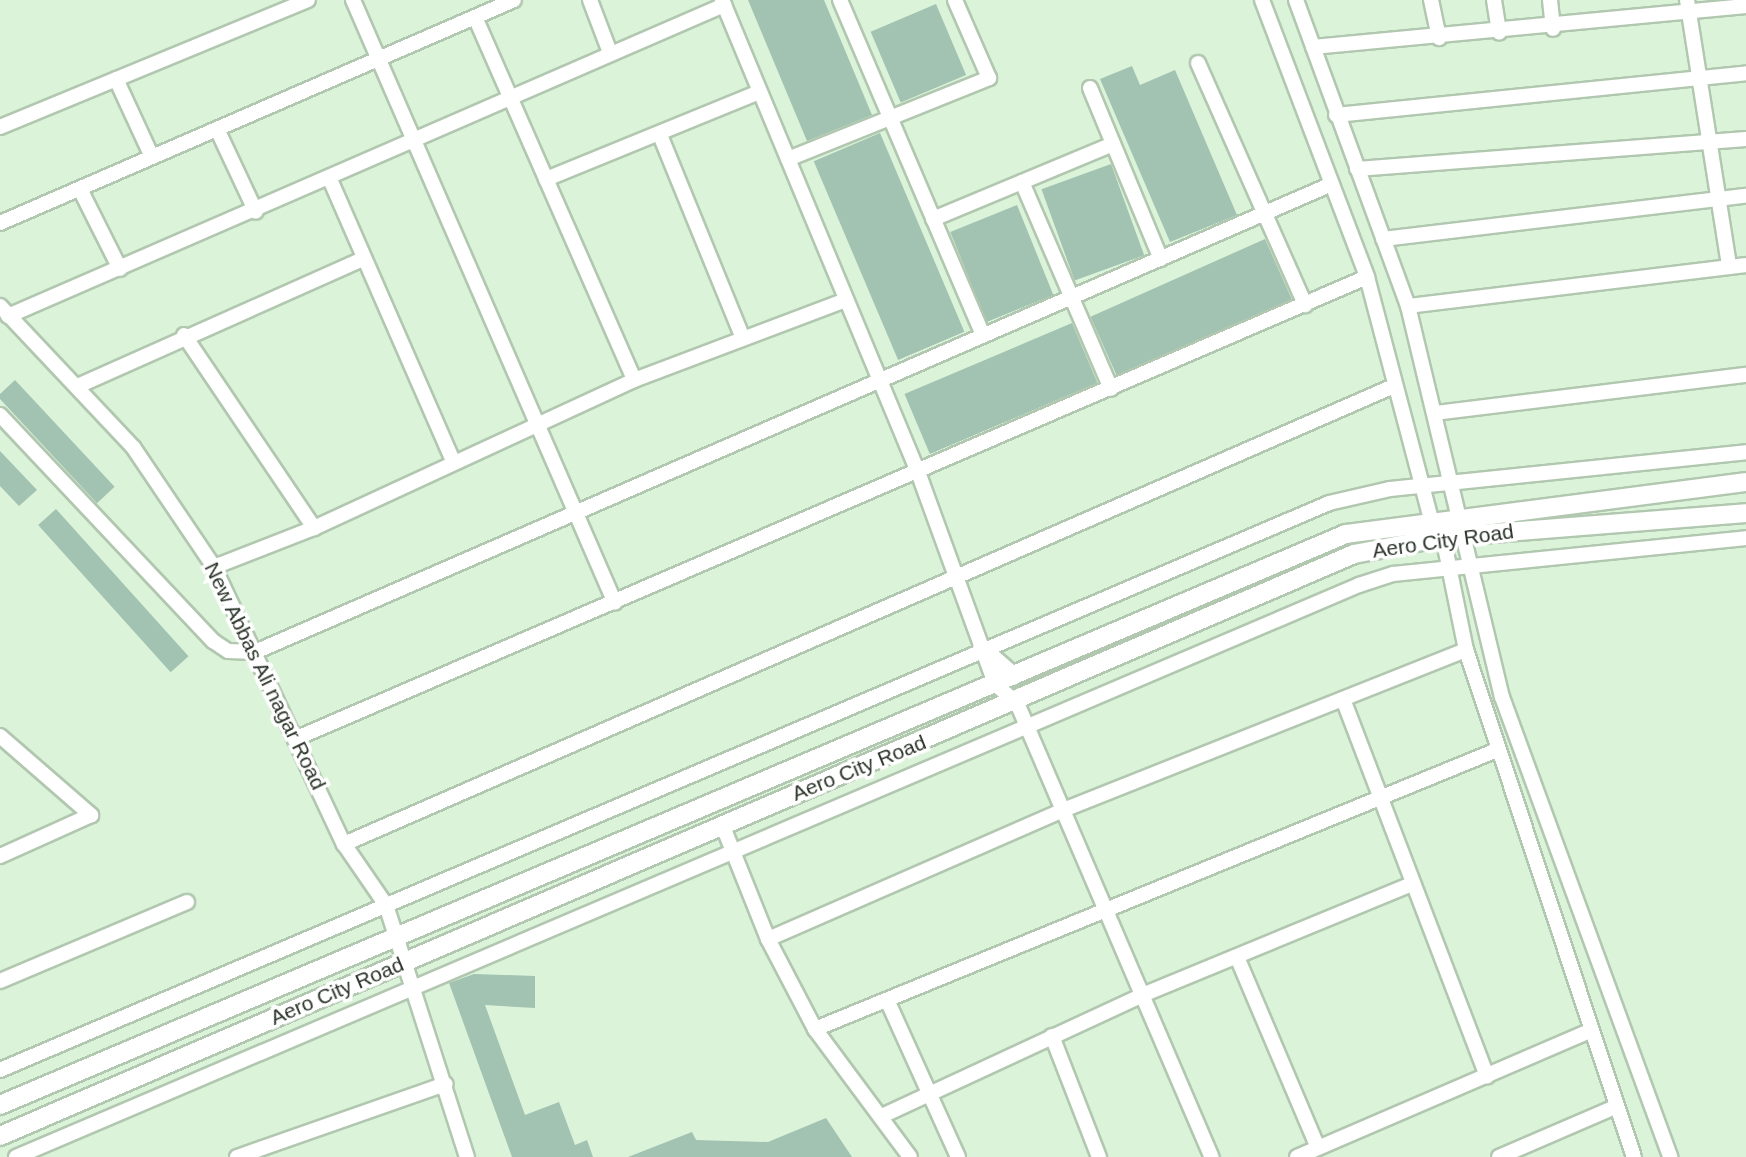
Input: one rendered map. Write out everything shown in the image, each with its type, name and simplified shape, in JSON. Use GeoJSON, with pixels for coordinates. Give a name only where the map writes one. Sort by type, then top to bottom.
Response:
{"type":"FeatureCollection","features":[{"type":"Feature","properties":{"kind":"street"},"geometry":{"type":"LineString","coordinates":[[0,127],[308,0]]}},
{"type":"Feature","properties":{"kind":"street"},"geometry":{"type":"LineString","coordinates":[[353,0],[416,138],[615,603]]}},
{"type":"Feature","properties":{"kind":"street"},"geometry":{"type":"LineString","coordinates":[[0,223],[81,191],[152,157],[380,62],[514,0]]}},
{"type":"Feature","properties":{"kind":"street"},"geometry":{"type":"LineString","coordinates":[[590,0],[609,50]]}},
{"type":"Feature","properties":{"kind":"street"},"geometry":{"type":"LineString","coordinates":[[840,0],[983,335]]}},
{"type":"Feature","properties":{"kind":"street"},"geometry":{"type":"LineString","coordinates":[[788,159],[989,78],[955,0]]}},
{"type":"Feature","properties":{"kind":"street"},"geometry":{"type":"LineString","coordinates":[[1262,0],[1367,277],[1430,519],[1443,537],[1466,650],[1589,1031],[1634,1157]]}},
{"type":"Feature","properties":{"kind":"street"},"geometry":{"type":"LineString","coordinates":[[1296,0],[1408,306],[1459,516],[1466,535],[1502,697],[1670,1157]]}},
{"type":"Feature","properties":{"kind":"street"},"geometry":{"type":"LineString","coordinates":[[1431,0],[1439,38]]}},
{"type":"Feature","properties":{"kind":"street"},"geometry":{"type":"LineString","coordinates":[[1494,0],[1499,33]]}},
{"type":"Feature","properties":{"kind":"street"},"geometry":{"type":"LineString","coordinates":[[1550,0],[1553,29]]}},
{"type":"Feature","properties":{"kind":"street"},"geometry":{"type":"LineString","coordinates":[[4,311],[120,268],[256,212],[416,138],[513,97],[609,50],[723,2],[843,300],[918,472],[995,684],[1017,703],[1140,996],[1212,1157]]}},
{"type":"Feature","properties":{"kind":"street"},"geometry":{"type":"LineString","coordinates":[[1313,47],[1553,29],[1688,7],[1746,6]]}},
{"type":"Feature","properties":{"kind":"street"},"geometry":{"type":"LineString","coordinates":[[1688,7],[1729,266]]}},
{"type":"Feature","properties":{"kind":"street"},"geometry":{"type":"LineString","coordinates":[[475,17],[513,97],[634,380]]}},
{"type":"Feature","properties":{"kind":"street"},"geometry":{"type":"LineString","coordinates":[[1198,64],[1305,305]]}},
{"type":"Feature","properties":{"kind":"street"},"geometry":{"type":"LineString","coordinates":[[1336,115],[1746,73]]}},
{"type":"Feature","properties":{"kind":"street"},"geometry":{"type":"LineString","coordinates":[[116,79],[152,157]]}},
{"type":"Feature","properties":{"kind":"street"},"geometry":{"type":"LineString","coordinates":[[1090,88],[1161,259]]}},
{"type":"Feature","properties":{"kind":"street"},"geometry":{"type":"LineString","coordinates":[[546,179],[660,135],[759,92]]}},
{"type":"Feature","properties":{"kind":"street"},"geometry":{"type":"LineString","coordinates":[[218,131],[256,212]]}},
{"type":"Feature","properties":{"kind":"street"},"geometry":{"type":"LineString","coordinates":[[660,135],[743,336]]}},
{"type":"Feature","properties":{"kind":"street"},"geometry":{"type":"LineString","coordinates":[[1357,169],[1746,139]]}},
{"type":"Feature","properties":{"kind":"street"},"geometry":{"type":"LineString","coordinates":[[933,219],[1113,144]]}},
{"type":"Feature","properties":{"kind":"street"},"geometry":{"type":"LineString","coordinates":[[330,177],[361,260],[452,459]]}},
{"type":"Feature","properties":{"kind":"street"},"geometry":{"type":"LineString","coordinates":[[1022,182],[1111,389]]}},
{"type":"Feature","properties":{"kind":"street"},"geometry":{"type":"LineString","coordinates":[[0,415],[213,641],[228,651],[255,652],[574,510],[1073,298],[1263,212],[1332,184]]}},
{"type":"Feature","properties":{"kind":"street"},"geometry":{"type":"LineString","coordinates":[[81,191],[120,268]]}},
{"type":"Feature","properties":{"kind":"street"},"geometry":{"type":"LineString","coordinates":[[1383,239],[1746,196]]}},
{"type":"Feature","properties":{"kind":"street"},"geometry":{"type":"LineString","coordinates":[[80,384],[184,335],[361,260]]}},
{"type":"Feature","properties":{"kind":"street"},"geometry":{"type":"LineString","coordinates":[[1408,306],[1746,265]]}},
{"type":"Feature","properties":{"kind":"street"},"geometry":{"type":"LineString","coordinates":[[297,738],[1367,277]]}},
{"type":"Feature","properties":{"kind":"street"},"geometry":{"type":"LineString","coordinates":[[214,567],[314,527],[452,459],[634,380],[743,336],[843,300]]}},
{"type":"Feature","properties":{"kind":"street","name":"New Abbas Ali nagar Road"},"geometry":{"type":"LineString","coordinates":[[4,311],[80,384],[132,447],[214,567],[297,738],[344,844],[386,905],[404,961]]}},
{"type":"Feature","properties":{"kind":"street"},"geometry":{"type":"LineString","coordinates":[[184,335],[314,527]]}},
{"type":"Feature","properties":{"kind":"street"},"geometry":{"type":"LineString","coordinates":[[1436,414],[1746,375]]}},
{"type":"Feature","properties":{"kind":"street"},"geometry":{"type":"LineString","coordinates":[[344,844],[1394,386]]}},
{"type":"Feature","properties":{"kind":"street"},"geometry":{"type":"LineString","coordinates":[[0,1070],[1329,503],[1422,487],[1746,452]]}},
{"type":"Feature","properties":{"kind":"street","name":"Aero City Road"},"geometry":{"type":"LineString","coordinates":[[0,1105],[396,934],[1346,534],[1430,519],[1746,482]]}},
{"type":"Feature","properties":{"kind":"street","name":"Aero City Road"},"geometry":{"type":"LineString","coordinates":[[0,1136],[722,824],[1017,703],[1354,554],[1443,537],[1746,513]]}},
{"type":"Feature","properties":{"kind":"street"},"geometry":{"type":"LineString","coordinates":[[16,1157],[415,990],[730,849],[1025,723],[1359,585],[1393,574],[1746,538]]}},
{"type":"Feature","properties":{"kind":"street"},"geometry":{"type":"LineString","coordinates":[[982,649],[1013,676]]}},
{"type":"Feature","properties":{"kind":"street"},"geometry":{"type":"LineString","coordinates":[[768,939],[1061,811],[1466,650]]}},
{"type":"Feature","properties":{"kind":"street"},"geometry":{"type":"LineString","coordinates":[[1343,699],[1487,1076]]}},
{"type":"Feature","properties":{"kind":"street"},"geometry":{"type":"LineString","coordinates":[[0,736],[90,815],[0,856]]}},
{"type":"Feature","properties":{"kind":"street"},"geometry":{"type":"LineString","coordinates":[[815,1029],[888,1002],[1497,750]]}},
{"type":"Feature","properties":{"kind":"street"},"geometry":{"type":"LineString","coordinates":[[722,824],[768,939],[815,1029],[910,1157]]}},
{"type":"Feature","properties":{"kind":"street"},"geometry":{"type":"LineString","coordinates":[[882,1116],[930,1089],[1140,996],[1412,884]]}},
{"type":"Feature","properties":{"kind":"street"},"geometry":{"type":"LineString","coordinates":[[0,981],[187,902]]}},
{"type":"Feature","properties":{"kind":"street"},"geometry":{"type":"LineString","coordinates":[[1237,957],[1318,1148]]}},
{"type":"Feature","properties":{"kind":"street"},"geometry":{"type":"LineString","coordinates":[[404,961],[446,1084],[467,1157]]}},
{"type":"Feature","properties":{"kind":"street"},"geometry":{"type":"LineString","coordinates":[[888,1002],[930,1089],[958,1157]]}},
{"type":"Feature","properties":{"kind":"street"},"geometry":{"type":"LineString","coordinates":[[1297,1157],[1589,1031]]}},
{"type":"Feature","properties":{"kind":"street"},"geometry":{"type":"LineString","coordinates":[[1052,1036],[1099,1157]]}},
{"type":"Feature","properties":{"kind":"street"},"geometry":{"type":"LineString","coordinates":[[237,1157],[446,1084]]}},
{"type":"Feature","properties":{"kind":"street"},"geometry":{"type":"LineString","coordinates":[[1499,1157],[1615,1107]]}},
{"type":"Feature","properties":{"kind":"building"},"geometry":{"type":"Polygon","coordinates":[[[748,0],[824,0],[872,115],[807,141],[748,0]]]}},
{"type":"Feature","properties":{"kind":"building"},"geometry":{"type":"Polygon","coordinates":[[[936,4],[966,75],[901,103],[871,32],[936,4]]]}},
{"type":"Feature","properties":{"kind":"building"},"geometry":{"type":"Polygon","coordinates":[[[1132,66],[1140,85],[1175,70],[1237,215],[1170,242],[1100,79],[1132,66]]]}},
{"type":"Feature","properties":{"kind":"building"},"geometry":{"type":"Polygon","coordinates":[[[880,133],[964,332],[898,360],[814,161],[880,133]]]}},
{"type":"Feature","properties":{"kind":"building"},"geometry":{"type":"Polygon","coordinates":[[[1111,164],[1144,255],[1075,280],[1041,189],[1111,164]]]}},
{"type":"Feature","properties":{"kind":"building"},"geometry":{"type":"Polygon","coordinates":[[[1017,205],[1053,295],[987,322],[950,232],[1017,205]]]}},
{"type":"Feature","properties":{"kind":"building"},"geometry":{"type":"Polygon","coordinates":[[[1265,239],[1292,299],[1117,377],[1091,317],[1265,239]]]}},
{"type":"Feature","properties":{"kind":"building"},"geometry":{"type":"Polygon","coordinates":[[[1072,323],[1097,383],[930,454],[904,394],[1072,323]]]}},
{"type":"Feature","properties":{"kind":"building"},"geometry":{"type":"Polygon","coordinates":[[[15,380],[115,487],[97,503],[0,399],[0,394],[15,380]]]}},
{"type":"Feature","properties":{"kind":"building"},"geometry":{"type":"Polygon","coordinates":[[[0,451],[37,490],[19,506],[0,486],[0,451]]]}},
{"type":"Feature","properties":{"kind":"building"},"geometry":{"type":"Polygon","coordinates":[[[56,509],[188,656],[171,672],[38,525],[56,509]]]}},
{"type":"Feature","properties":{"kind":"building"},"geometry":{"type":"Polygon","coordinates":[[[474,974],[535,976],[535,1008],[485,1005],[525,1115],[559,1102],[575,1145],[587,1140],[593,1157],[512,1157],[449,983],[474,974]]]}},
{"type":"Feature","properties":{"kind":"building"},"geometry":{"type":"Polygon","coordinates":[[[826,1118],[852,1157],[628,1157],[692,1132],[696,1140],[768,1142],[826,1118]]]}}]}
